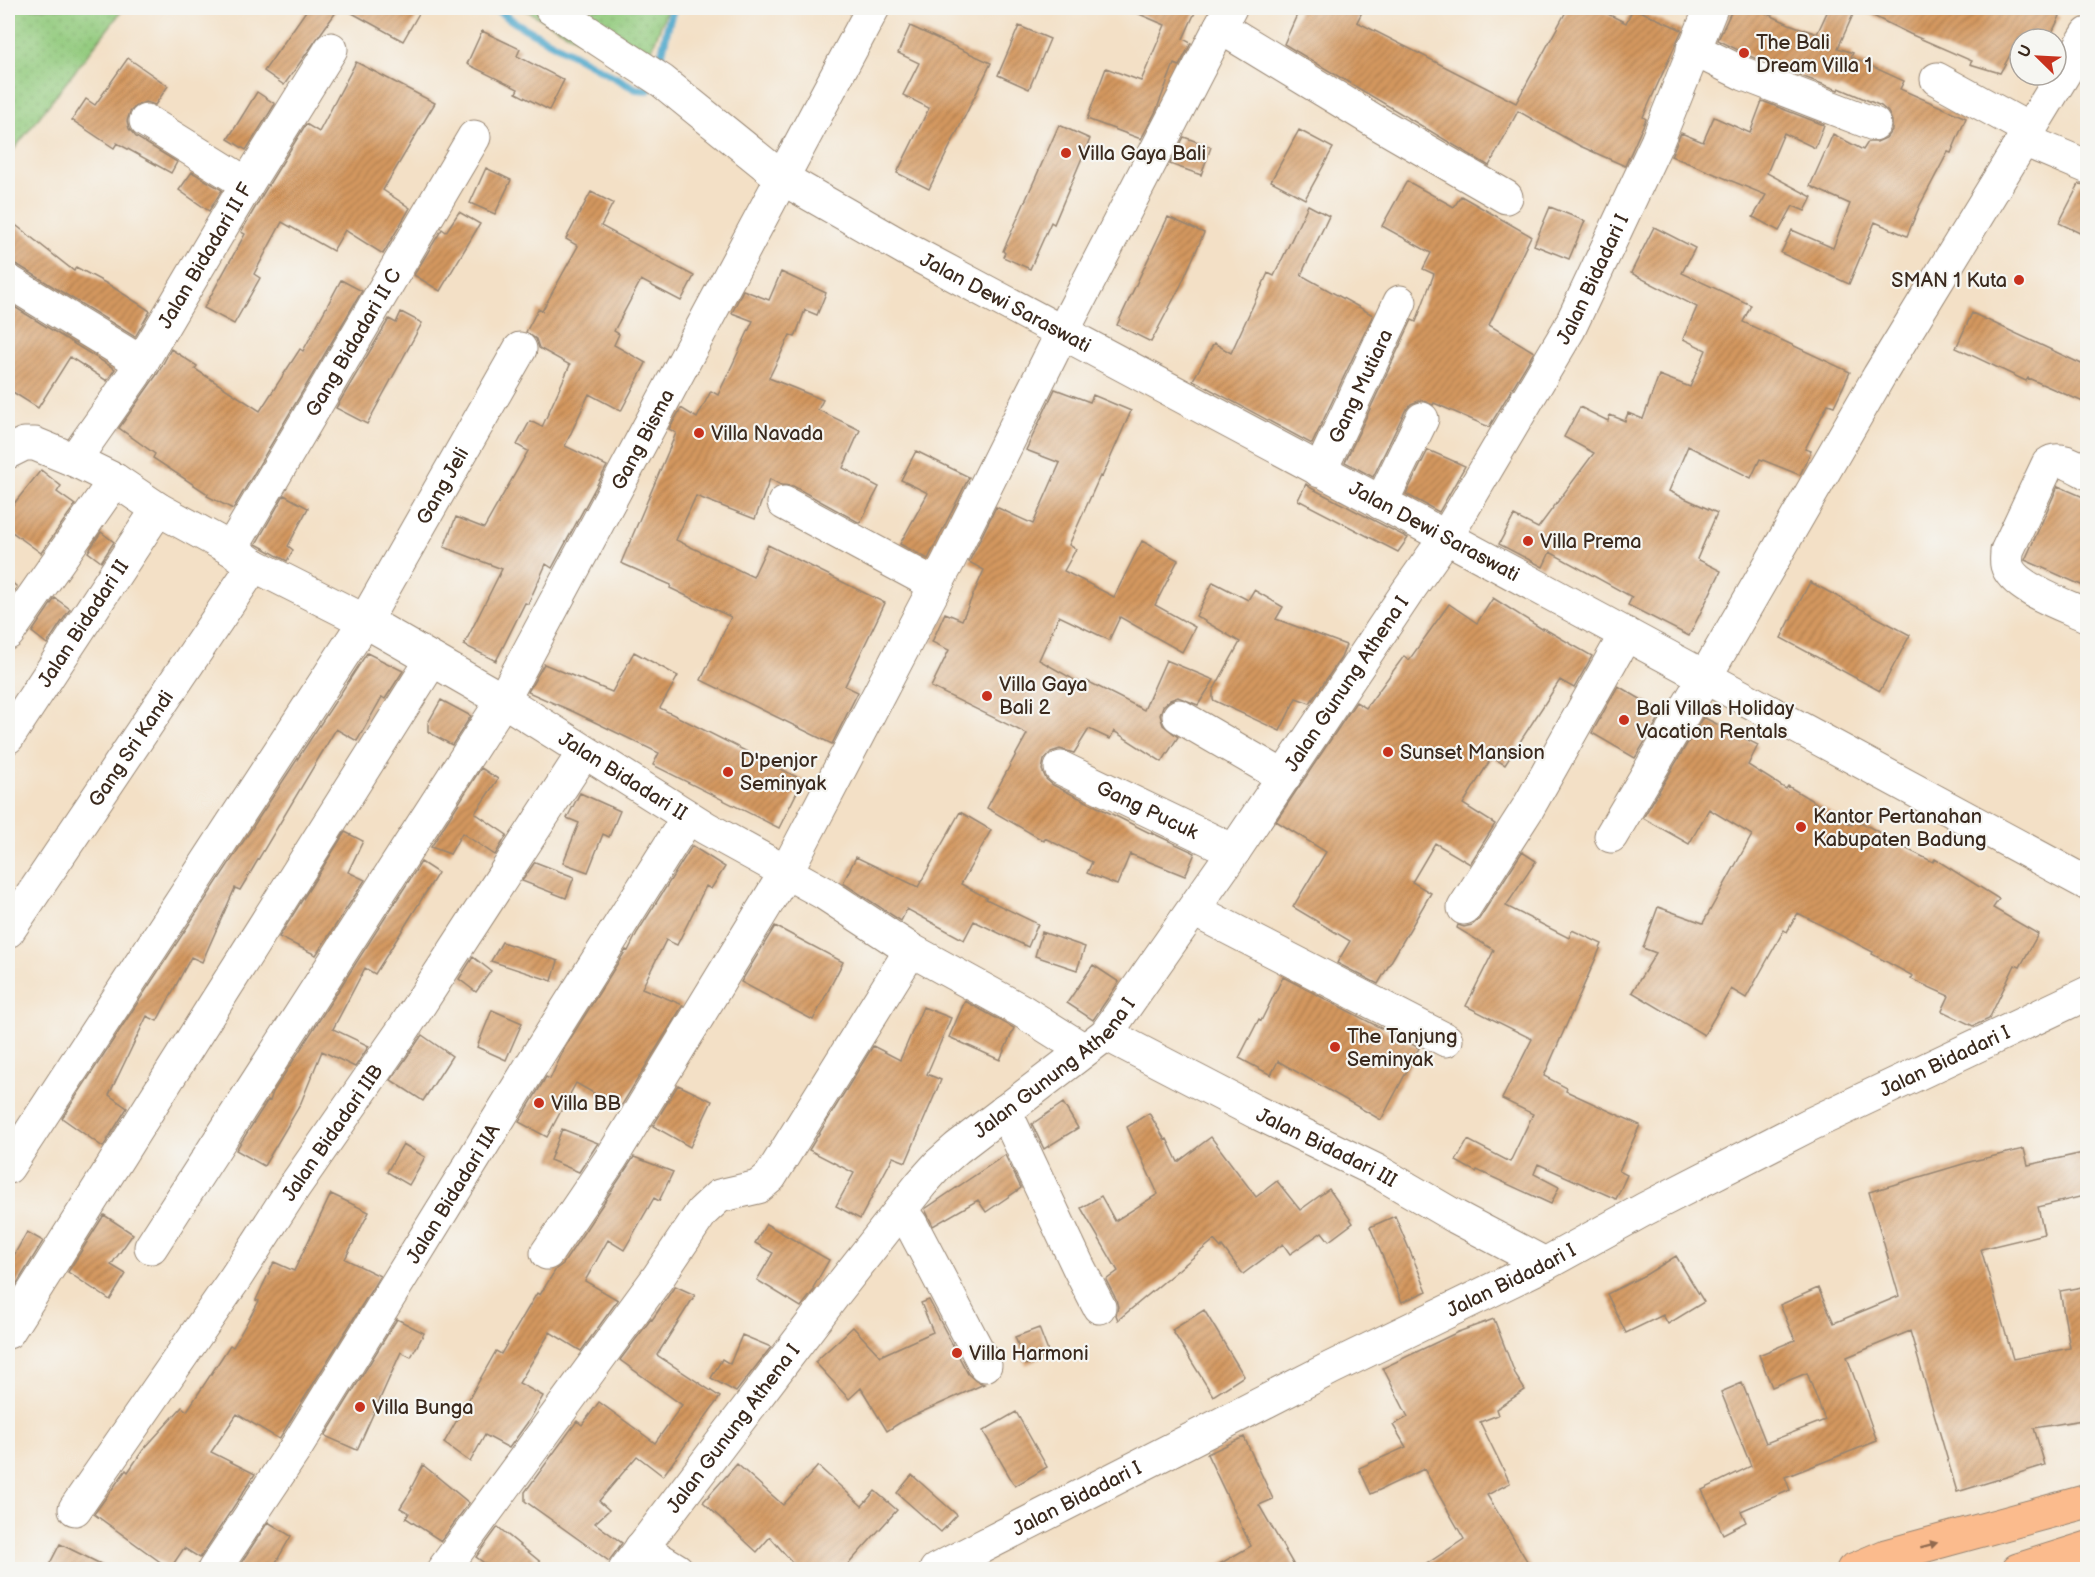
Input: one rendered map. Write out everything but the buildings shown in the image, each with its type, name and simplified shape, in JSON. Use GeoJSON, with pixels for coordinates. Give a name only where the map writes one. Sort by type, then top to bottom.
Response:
{"type":"FeatureCollection","features":[{"type":"Feature","properties":{"kind":"highway"},"geometry":{"type":"LineString","coordinates":[[1853,1569],[1886,1556],[2088,1501]]}},
{"type":"Feature","properties":{"kind":"highway"},"geometry":{"type":"LineString","coordinates":[[2018,1569],[2088,1548]]}},
{"type":"Feature","properties":{"kind":"street","name":"Jalan Dewi Saraswati"},"geometry":{"type":"LineString","coordinates":[[551,8],[653,74],[782,178],[906,249],[1446,537],[2088,884]]}},
{"type":"Feature","properties":{"kind":"street"},"geometry":{"type":"LineString","coordinates":[[782,178],[873,8]]}},
{"type":"Feature","properties":{"kind":"street","name":"Jalan Bidadari I"},"geometry":{"type":"LineString","coordinates":[[1446,537],[1569,329],[1657,142],[1711,8]]}},
{"type":"Feature","properties":{"kind":"street"},"geometry":{"type":"LineString","coordinates":[[547,1253],[612,1156],[786,872],[936,585],[1062,333],[1225,17],[1381,125],[1506,197]]}},
{"type":"Feature","properties":{"kind":"street"},"geometry":{"type":"LineString","coordinates":[[1611,836],[1879,376],[2088,34]]}},
{"type":"Feature","properties":{"kind":"street","name":"Jalan Bidadari II F"},"geometry":{"type":"LineString","coordinates":[[74,460],[142,363],[247,184],[331,49]]}},
{"type":"Feature","properties":{"kind":"street"},"geometry":{"type":"LineString","coordinates":[[1693,49],[1753,78],[1874,124]]}},
{"type":"Feature","properties":{"kind":"street"},"geometry":{"type":"LineString","coordinates":[[1937,80],[2027,135],[2088,166]]}},
{"type":"Feature","properties":{"kind":"street"},"geometry":{"type":"LineString","coordinates":[[146,121],[247,184]]}},
{"type":"Feature","properties":{"kind":"street","name":"Gang Bidadari II C"},"geometry":{"type":"LineString","coordinates":[[242,557],[474,137]]}},
{"type":"Feature","properties":{"kind":"street","name":"Gang Bisma"},"geometry":{"type":"LineString","coordinates":[[151,1246],[503,700],[782,178]]}},
{"type":"Feature","properties":{"kind":"street"},"geometry":{"type":"LineString","coordinates":[[8,281],[142,363]]}},
{"type":"Feature","properties":{"kind":"street","name":"Gang Mutiara"},"geometry":{"type":"LineString","coordinates":[[1320,471],[1400,302]]}},
{"type":"Feature","properties":{"kind":"street","name":"Gang Jeli"},"geometry":{"type":"LineString","coordinates":[[8,1167],[365,621],[520,349]]}},
{"type":"Feature","properties":{"kind":"street"},"geometry":{"type":"LineString","coordinates":[[1381,503],[1422,419]]}},
{"type":"Feature","properties":{"kind":"street","name":"Jalan Bidadari II"},"geometry":{"type":"LineString","coordinates":[[8,452],[24,444],[35,444],[115,480],[158,509],[242,557],[365,621],[503,700],[688,818],[824,893],[911,950],[1022,1011],[1095,1042]]}},
{"type":"Feature","properties":{"kind":"street"},"geometry":{"type":"LineString","coordinates":[[2088,473],[2058,460],[2052,460],[2048,464],[2007,551],[2007,565],[2022,585],[2088,616]]}},
{"type":"Feature","properties":{"kind":"street"},"geometry":{"type":"LineString","coordinates":[[8,633],[115,480]]}},
{"type":"Feature","properties":{"kind":"street"},"geometry":{"type":"LineString","coordinates":[[784,503],[936,585]]}},
{"type":"Feature","properties":{"kind":"street","name":"Jalan Bidadari II"},"geometry":{"type":"LineString","coordinates":[[8,737],[158,509]]}},
{"type":"Feature","properties":{"kind":"street","name":"Jalan Gunung Athena I"},"geometry":{"type":"LineString","coordinates":[[633,1559],[836,1292],[939,1164],[1095,1042],[1194,910],[1446,537]]}},
{"type":"Feature","properties":{"kind":"street","name":"Gang Sri Kandi"},"geometry":{"type":"LineString","coordinates":[[8,931],[242,557]]}},
{"type":"Feature","properties":{"kind":"street"},"geometry":{"type":"LineString","coordinates":[[1464,908],[1528,808],[1626,634]]}},
{"type":"Feature","properties":{"kind":"street"},"geometry":{"type":"LineString","coordinates":[[8,1332],[432,660]]}},
{"type":"Feature","properties":{"kind":"street"},"geometry":{"type":"LineString","coordinates":[[1179,716],[1284,777]]}},
{"type":"Feature","properties":{"kind":"street","name":"Jalan Bidadari IIB"},"geometry":{"type":"LineString","coordinates":[[75,1509],[401,1033],[584,752]]}},
{"type":"Feature","properties":{"kind":"street","name":"Gang Pucuk"},"geometry":{"type":"LineString","coordinates":[[1061,768],[1234,851]]}},
{"type":"Feature","properties":{"kind":"street","name":"Jalan Bidadari IIA"},"geometry":{"type":"LineString","coordinates":[[214,1569],[297,1446],[530,1068],[688,818]]}},
{"type":"Feature","properties":{"kind":"street"},"geometry":{"type":"LineString","coordinates":[[1194,910],[1446,1040]]}},
{"type":"Feature","properties":{"kind":"street"},"geometry":{"type":"LineString","coordinates":[[443,1569],[658,1276],[702,1212],[719,1196],[758,1188],[770,1178],[911,950]]}},
{"type":"Feature","properties":{"kind":"street","name":"Jalan Bidadari I"},"geometry":{"type":"LineString","coordinates":[[936,1569],[1331,1368],[1545,1264],[1645,1209],[1809,1125],[2088,993]]}},
{"type":"Feature","properties":{"kind":"street","name":"Jalan Bidadari III"},"geometry":{"type":"LineString","coordinates":[[1095,1042],[1256,1112],[1377,1171],[1456,1217],[1545,1264]]}},
{"type":"Feature","properties":{"kind":"street"},"geometry":{"type":"LineString","coordinates":[[1005,1111],[1079,1268],[1100,1307]]}},
{"type":"Feature","properties":{"kind":"street"},"geometry":{"type":"LineString","coordinates":[[901,1210],[911,1224],[985,1365]]}},
{"type":"Feature","properties":{"kind":"street"},"geometry":{"type":"LineString","coordinates":[[633,1559],[677,1569]]}},
{"type":"Feature","properties":{"kind":"green space"},"geometry":{"type":"Polygon","coordinates":[[[8,8],[124,8],[8,157],[8,8]]]}},
{"type":"Feature","properties":{"kind":"green space"},"geometry":{"type":"Polygon","coordinates":[[[522,8],[668,8],[648,58],[627,67],[522,8]]]}},
{"type":"Feature","properties":{"kind":"waterway"},"geometry":{"type":"LineString","coordinates":[[494,8],[519,25],[636,89],[648,90],[651,84]]}},
{"type":"Feature","properties":{"kind":"waterway"},"geometry":{"type":"LineString","coordinates":[[657,70],[674,8]]}},
{"type":"Feature","properties":{"kind":"place","name":"The Bali Dream Villa 1"},"geometry":{"type":"Point","coordinates":[1744,53]}},
{"type":"Feature","properties":{"kind":"place","name":"Villa Gaya Bali"},"geometry":{"type":"Point","coordinates":[1066,153]}},
{"type":"Feature","properties":{"kind":"place","name":"SMAN 1 Kuta"},"geometry":{"type":"Point","coordinates":[2019,280]}},
{"type":"Feature","properties":{"kind":"place","name":"Villa Navada"},"geometry":{"type":"Point","coordinates":[699,433]}},
{"type":"Feature","properties":{"kind":"place","name":"Villa Prema"},"geometry":{"type":"Point","coordinates":[1528,541]}},
{"type":"Feature","properties":{"kind":"place","name":"Villa Gaya Bali 2"},"geometry":{"type":"Point","coordinates":[987,696]}},
{"type":"Feature","properties":{"kind":"place","name":"Bali Villas Holiday Vacation Rentals"},"geometry":{"type":"Point","coordinates":[1624,720]}},
{"type":"Feature","properties":{"kind":"place","name":"Sunset Mansion"},"geometry":{"type":"Point","coordinates":[1388,752]}},
{"type":"Feature","properties":{"kind":"place","name":"D'penjor Seminyak"},"geometry":{"type":"Point","coordinates":[728,772]}},
{"type":"Feature","properties":{"kind":"place","name":"Kantor Pertanahan Kabupaten Badung"},"geometry":{"type":"Point","coordinates":[1801,827]}},
{"type":"Feature","properties":{"kind":"place","name":"The Tanjung Seminyak"},"geometry":{"type":"Point","coordinates":[1335,1047]}},
{"type":"Feature","properties":{"kind":"place","name":"Villa BB"},"geometry":{"type":"Point","coordinates":[539,1103]}},
{"type":"Feature","properties":{"kind":"place","name":"Villa Harmoni"},"geometry":{"type":"Point","coordinates":[957,1353]}},
{"type":"Feature","properties":{"kind":"place","name":"Villa Bunga"},"geometry":{"type":"Point","coordinates":[360,1407]}}]}
